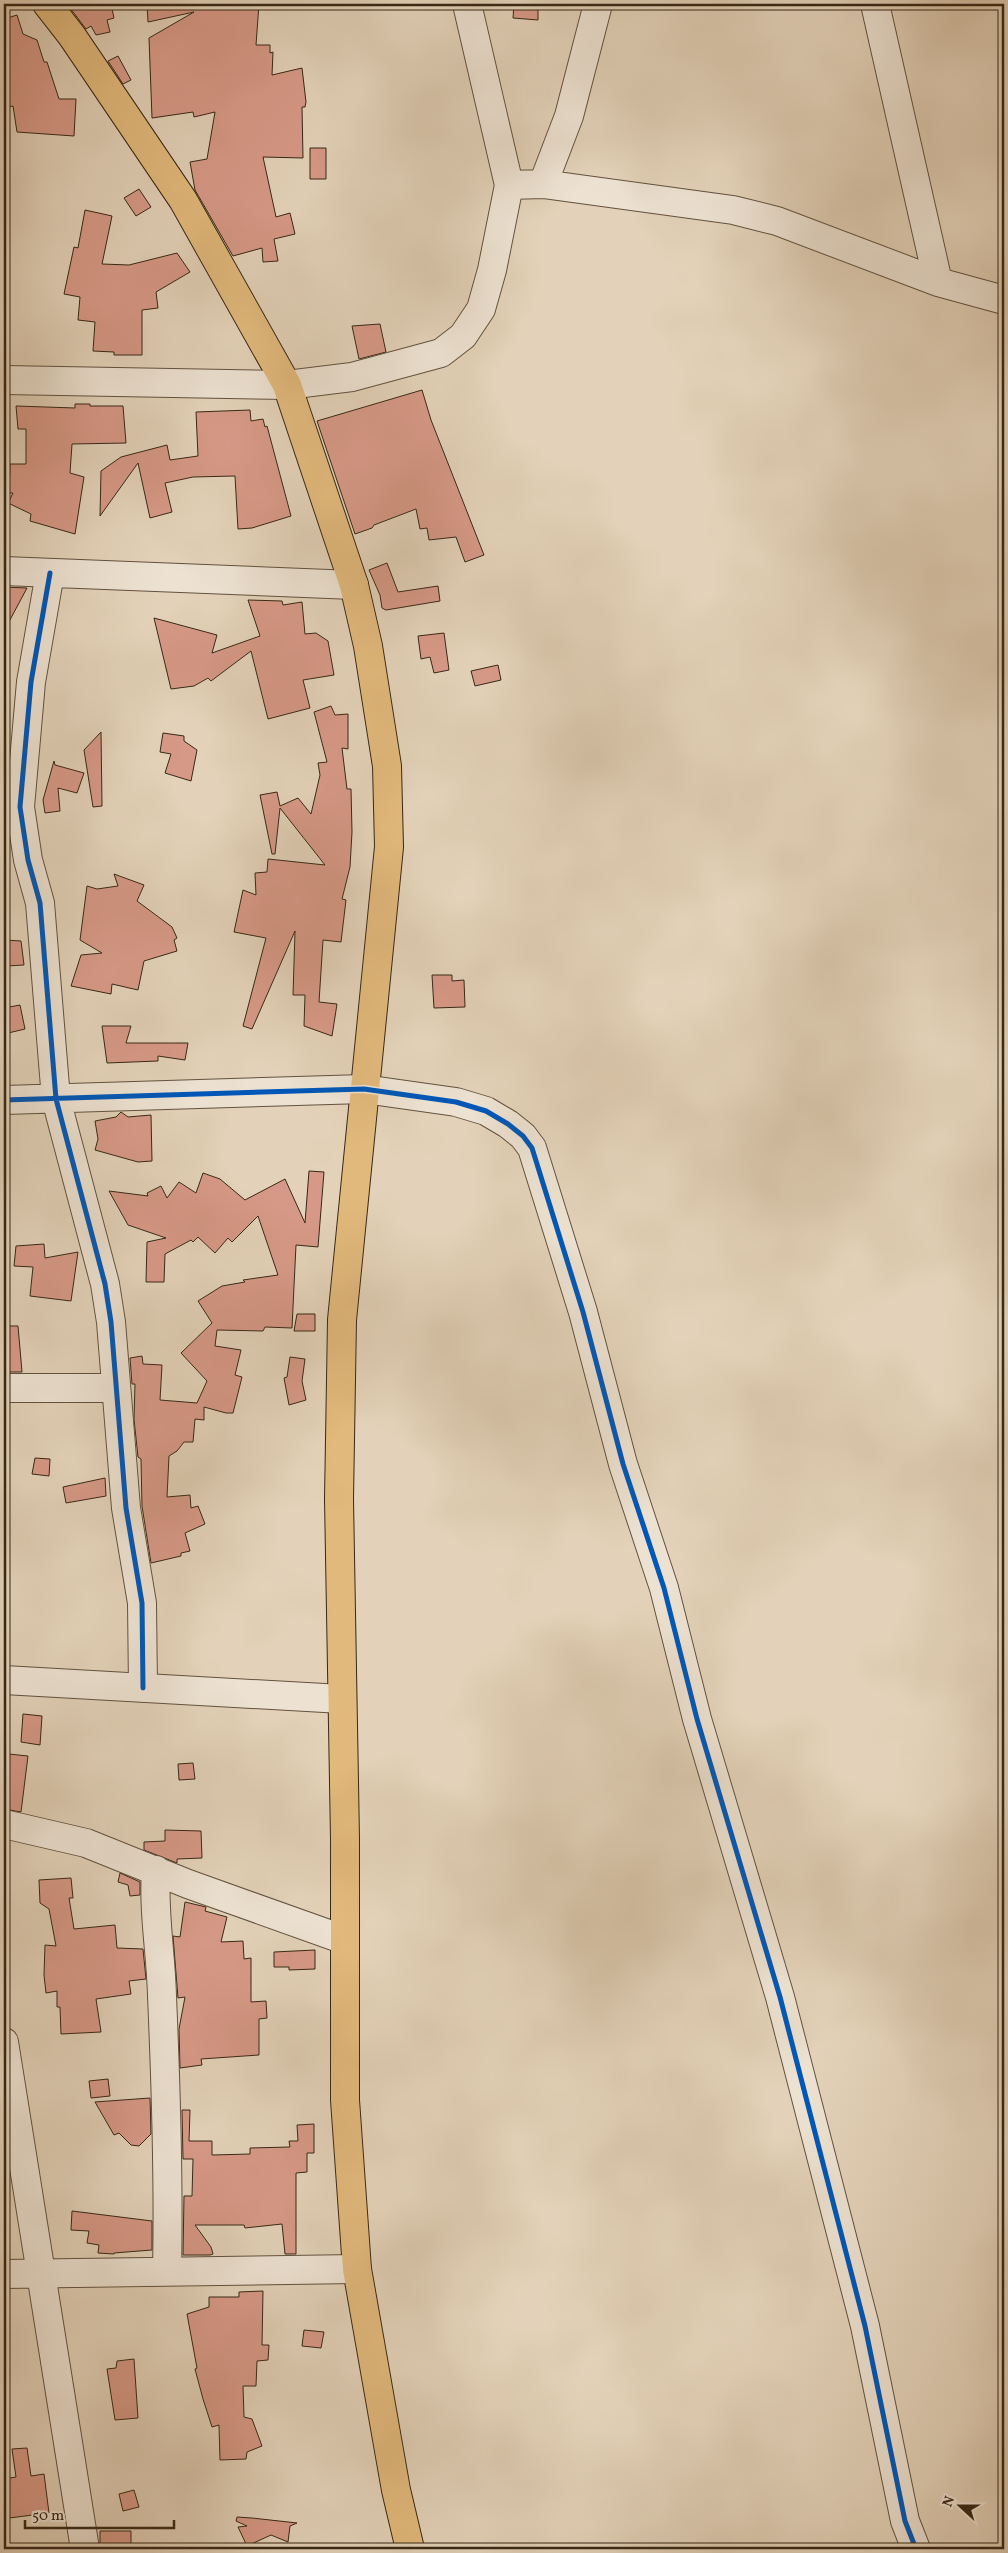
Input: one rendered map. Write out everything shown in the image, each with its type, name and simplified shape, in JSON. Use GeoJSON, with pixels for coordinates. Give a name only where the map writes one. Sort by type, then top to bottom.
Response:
{"type":"FeatureCollection","features":[{"type":"Feature","properties":{"kind":"main road"},"geometry":{"type":"LineString","coordinates":[[47,4],[72,36],[183,200],[287,385],[354,585],[368,646],[387,766],[389,847],[380,961],[364,1089],[342,1320],[339,1499],[345,1839],[345,2100],[357,2270],[396,2490],[410,2549]]}},
{"type":"Feature","properties":{"kind":"street"},"geometry":{"type":"LineString","coordinates":[[4,380],[287,385],[352,377],[388,367],[441,352],[463,336],[480,310],[492,270],[509,185],[467,4]]}},
{"type":"Feature","properties":{"kind":"street"},"geometry":{"type":"LineString","coordinates":[[543,184],[568,116],[598,4]]}},
{"type":"Feature","properties":{"kind":"street"},"geometry":{"type":"LineString","coordinates":[[875,4],[938,282]]}},
{"type":"Feature","properties":{"kind":"street"},"geometry":{"type":"LineString","coordinates":[[509,185],[543,184],[733,210],[777,220],[938,282],[1004,300]]}},
{"type":"Feature","properties":{"kind":"street"},"geometry":{"type":"LineString","coordinates":[[4,571],[354,585]]}},
{"type":"Feature","properties":{"kind":"street"},"geometry":{"type":"LineString","coordinates":[[50,573],[31,682],[20,807],[28,860],[40,903],[56,1099],[105,1284],[111,1322],[127,1515],[142,1603],[143,1688]]}},
{"type":"Feature","properties":{"kind":"street"},"geometry":{"type":"LineString","coordinates":[[4,1100],[364,1089],[456,1102],[486,1111],[508,1124],[523,1136],[532,1148],[583,1312],[624,1464],[664,1588],[697,1719],[780,1997],[865,2326],[903,2511],[916,2549]]}},
{"type":"Feature","properties":{"kind":"street"},"geometry":{"type":"LineString","coordinates":[[4,1388],[116,1388]]}},
{"type":"Feature","properties":{"kind":"street"},"geometry":{"type":"LineString","coordinates":[[4,1680],[342,1699]]}},
{"type":"Feature","properties":{"kind":"street"},"geometry":{"type":"LineString","coordinates":[[4,1824],[86,1842],[345,1940]]}},
{"type":"Feature","properties":{"kind":"street"},"geometry":{"type":"LineString","coordinates":[[156,1870],[156,1907],[161,1971],[169,2180],[167,2271]]}},
{"type":"Feature","properties":{"kind":"street"},"geometry":{"type":"LineString","coordinates":[[4,2042],[85,2549]]}},
{"type":"Feature","properties":{"kind":"street"},"geometry":{"type":"LineString","coordinates":[[4,2274],[357,2270]]}},
{"type":"Feature","properties":{"kind":"building"},"geometry":{"type":"Polygon","coordinates":[[[67,4],[90,4],[94,10],[104,4],[111,4],[114,18],[107,20],[110,32],[96,35],[91,26],[86,29],[67,4]]]}},
{"type":"Feature","properties":{"kind":"building"},"geometry":{"type":"Polygon","coordinates":[[[147,4],[259,4],[256,45],[270,45],[270,53],[273,52],[272,75],[302,68],[306,102],[305,107],[302,107],[303,158],[263,157],[276,217],[290,213],[295,234],[274,239],[278,261],[263,262],[262,248],[233,256],[195,190],[190,162],[207,159],[215,112],[194,117],[193,112],[152,118],[149,38],[194,12],[148,22],[147,4]]]}},
{"type":"Feature","properties":{"kind":"building"},"geometry":{"type":"Polygon","coordinates":[[[514,4],[538,4],[538,20],[513,18],[514,4]]]}},
{"type":"Feature","properties":{"kind":"building"},"geometry":{"type":"Polygon","coordinates":[[[17,15],[23,34],[37,40],[44,62],[47,62],[59,99],[76,99],[74,136],[17,132],[13,106],[9,107],[4,74],[4,19],[17,15]]]}},
{"type":"Feature","properties":{"kind":"building"},"geometry":{"type":"Polygon","coordinates":[[[118,56],[131,80],[123,84],[108,61],[118,56]]]}},
{"type":"Feature","properties":{"kind":"building"},"geometry":{"type":"Polygon","coordinates":[[[310,148],[326,148],[326,179],[310,179],[310,148]]]}},
{"type":"Feature","properties":{"kind":"building"},"geometry":{"type":"Polygon","coordinates":[[[139,189],[151,207],[136,216],[124,198],[139,189]]]}},
{"type":"Feature","properties":{"kind":"building"},"geometry":{"type":"Polygon","coordinates":[[[85,210],[112,216],[102,264],[129,265],[177,253],[190,272],[156,292],[158,308],[142,310],[142,355],[114,355],[114,352],[93,351],[95,322],[78,320],[80,297],[64,294],[74,247],[78,248],[85,210]]]}},
{"type":"Feature","properties":{"kind":"building"},"geometry":{"type":"Polygon","coordinates":[[[380,324],[386,352],[359,359],[352,326],[380,324]]]}},
{"type":"Feature","properties":{"kind":"building"},"geometry":{"type":"Polygon","coordinates":[[[422,390],[431,420],[484,555],[465,562],[456,537],[429,540],[427,528],[420,529],[416,509],[355,534],[317,421],[422,390]]]}},
{"type":"Feature","properties":{"kind":"building"},"geometry":{"type":"Polygon","coordinates":[[[75,404],[123,406],[126,443],[72,444],[70,473],[84,477],[75,534],[30,521],[31,514],[8,503],[13,493],[9,493],[10,464],[26,464],[26,429],[18,429],[16,406],[75,408],[75,404]]]}},
{"type":"Feature","properties":{"kind":"building"},"geometry":{"type":"Polygon","coordinates":[[[250,410],[251,421],[263,419],[265,427],[267,426],[291,516],[252,528],[238,529],[235,476],[193,477],[165,483],[172,512],[150,518],[138,463],[100,516],[101,471],[121,457],[167,445],[170,460],[198,456],[196,412],[250,410]]]}},
{"type":"Feature","properties":{"kind":"building"},"geometry":{"type":"Polygon","coordinates":[[[387,563],[398,592],[438,586],[440,601],[386,610],[382,608],[380,595],[369,570],[387,563]]]}},
{"type":"Feature","properties":{"kind":"building"},"geometry":{"type":"Polygon","coordinates":[[[4,587],[27,588],[4,631],[4,587]]]}},
{"type":"Feature","properties":{"kind":"building"},"geometry":{"type":"Polygon","coordinates":[[[248,600],[282,601],[283,605],[302,602],[305,634],[316,633],[328,641],[334,675],[303,680],[310,708],[268,719],[251,651],[211,681],[208,678],[194,686],[171,689],[154,618],[217,635],[212,653],[260,636],[248,600]]]}},
{"type":"Feature","properties":{"kind":"building"},"geometry":{"type":"Polygon","coordinates":[[[444,633],[449,670],[434,673],[430,657],[421,659],[418,636],[444,633]]]}},
{"type":"Feature","properties":{"kind":"building"},"geometry":{"type":"Polygon","coordinates":[[[498,665],[501,680],[475,686],[471,671],[498,665]]]}},
{"type":"Feature","properties":{"kind":"building"},"geometry":{"type":"Polygon","coordinates":[[[331,706],[335,715],[348,714],[348,749],[342,748],[347,789],[351,789],[352,832],[350,867],[342,899],[346,900],[341,942],[323,940],[319,1002],[337,1004],[332,1036],[304,1026],[305,995],[293,995],[295,931],[252,1029],[243,1026],[266,938],[234,932],[243,890],[256,895],[255,873],[267,872],[268,859],[325,865],[280,808],[275,854],[272,854],[260,795],[277,792],[280,806],[298,798],[311,814],[320,775],[318,763],[327,762],[314,712],[331,706]]]}},
{"type":"Feature","properties":{"kind":"building"},"geometry":{"type":"Polygon","coordinates":[[[101,732],[102,806],[93,807],[84,750],[101,732]]]}},
{"type":"Feature","properties":{"kind":"building"},"geometry":{"type":"Polygon","coordinates":[[[163,733],[184,736],[184,741],[197,750],[191,781],[165,773],[171,754],[160,752],[163,733]]]}},
{"type":"Feature","properties":{"kind":"building"},"geometry":{"type":"Polygon","coordinates":[[[54,761],[55,765],[84,773],[77,793],[58,788],[60,811],[45,813],[43,800],[54,761]]]}},
{"type":"Feature","properties":{"kind":"building"},"geometry":{"type":"Polygon","coordinates":[[[114,874],[144,885],[137,901],[172,927],[177,938],[174,940],[177,951],[144,961],[138,990],[112,984],[111,994],[71,986],[81,955],[102,953],[80,940],[87,886],[97,889],[118,886],[114,874]]]}},
{"type":"Feature","properties":{"kind":"building"},"geometry":{"type":"Polygon","coordinates":[[[4,940],[21,941],[24,965],[6,966],[4,940]]]}},
{"type":"Feature","properties":{"kind":"building"},"geometry":{"type":"Polygon","coordinates":[[[432,975],[452,975],[452,981],[464,980],[465,1007],[434,1008],[432,975]]]}},
{"type":"Feature","properties":{"kind":"building"},"geometry":{"type":"Polygon","coordinates":[[[20,1005],[25,1029],[4,1034],[4,1008],[20,1005]]]}},
{"type":"Feature","properties":{"kind":"building"},"geometry":{"type":"Polygon","coordinates":[[[102,1026],[131,1026],[126,1043],[188,1043],[185,1060],[158,1056],[158,1061],[107,1063],[102,1026]]]}},
{"type":"Feature","properties":{"kind":"building"},"geometry":{"type":"Polygon","coordinates":[[[121,1112],[128,1117],[151,1115],[152,1161],[138,1162],[95,1150],[98,1139],[95,1121],[116,1117],[121,1112]]]}},
{"type":"Feature","properties":{"kind":"building"},"geometry":{"type":"Polygon","coordinates":[[[309,1171],[324,1172],[318,1247],[296,1245],[292,1328],[265,1327],[263,1331],[217,1330],[215,1346],[241,1350],[235,1375],[242,1377],[233,1413],[204,1407],[204,1420],[195,1419],[193,1442],[184,1442],[177,1451],[169,1456],[167,1497],[190,1495],[191,1508],[198,1506],[205,1524],[185,1533],[190,1551],[181,1553],[181,1556],[151,1563],[142,1506],[141,1459],[138,1457],[134,1419],[135,1384],[132,1384],[130,1358],[142,1356],[143,1364],[162,1365],[160,1400],[197,1403],[207,1381],[181,1353],[212,1323],[198,1301],[222,1286],[245,1282],[243,1280],[278,1275],[258,1216],[232,1242],[228,1238],[215,1253],[198,1237],[193,1242],[191,1240],[165,1254],[164,1282],[146,1282],[147,1242],[166,1238],[128,1225],[109,1191],[148,1196],[147,1193],[161,1186],[167,1198],[179,1182],[196,1193],[203,1173],[220,1179],[245,1200],[285,1179],[305,1223],[309,1171]]]}},
{"type":"Feature","properties":{"kind":"building"},"geometry":{"type":"Polygon","coordinates":[[[44,1244],[45,1258],[78,1252],[71,1301],[30,1296],[33,1267],[14,1266],[16,1246],[44,1244]]]}},
{"type":"Feature","properties":{"kind":"building"},"geometry":{"type":"Polygon","coordinates":[[[297,1314],[315,1314],[315,1331],[294,1331],[297,1314]]]}},
{"type":"Feature","properties":{"kind":"building"},"geometry":{"type":"Polygon","coordinates":[[[6,1326],[18,1326],[22,1372],[7,1372],[6,1326]]]}},
{"type":"Feature","properties":{"kind":"building"},"geometry":{"type":"Polygon","coordinates":[[[290,1357],[305,1359],[302,1381],[306,1400],[289,1405],[284,1378],[287,1377],[290,1357]]]}},
{"type":"Feature","properties":{"kind":"building"},"geometry":{"type":"Polygon","coordinates":[[[35,1458],[50,1459],[49,1476],[32,1474],[35,1458]]]}},
{"type":"Feature","properties":{"kind":"building"},"geometry":{"type":"Polygon","coordinates":[[[105,1478],[106,1496],[66,1503],[63,1487],[105,1478]]]}},
{"type":"Feature","properties":{"kind":"building"},"geometry":{"type":"Polygon","coordinates":[[[23,1714],[42,1716],[40,1745],[21,1742],[23,1714]]]}},
{"type":"Feature","properties":{"kind":"building"},"geometry":{"type":"Polygon","coordinates":[[[9,1754],[28,1756],[21,1812],[4,1809],[4,1770],[7,1771],[9,1754]]]}},
{"type":"Feature","properties":{"kind":"building"},"geometry":{"type":"Polygon","coordinates":[[[193,1763],[195,1779],[179,1780],[178,1764],[193,1763]]]}},
{"type":"Feature","properties":{"kind":"building"},"geometry":{"type":"Polygon","coordinates":[[[165,1830],[201,1831],[202,1858],[177,1859],[177,1863],[144,1850],[144,1842],[165,1841],[165,1830]]]}},
{"type":"Feature","properties":{"kind":"building"},"geometry":{"type":"Polygon","coordinates":[[[120,1873],[140,1882],[140,1895],[130,1896],[128,1885],[118,1882],[120,1873]]]}},
{"type":"Feature","properties":{"kind":"building"},"geometry":{"type":"Polygon","coordinates":[[[71,1878],[73,1898],[69,1898],[74,1929],[115,1925],[117,1948],[143,1949],[146,1979],[129,1981],[131,1994],[96,1999],[101,2032],[61,2034],[60,2007],[57,2007],[57,1991],[46,1993],[44,1975],[45,1945],[56,1946],[49,1909],[40,1903],[39,1880],[71,1878]]]}},
{"type":"Feature","properties":{"kind":"building"},"geometry":{"type":"Polygon","coordinates":[[[185,1902],[206,1907],[205,1911],[227,1917],[221,1942],[243,1941],[244,1959],[251,1958],[251,2002],[266,2001],[267,2018],[259,2019],[259,2055],[201,2059],[202,2065],[180,2068],[179,2029],[185,1997],[178,1998],[173,1936],[180,1937],[185,1902]]]}},
{"type":"Feature","properties":{"kind":"building"},"geometry":{"type":"Polygon","coordinates":[[[315,1950],[315,1969],[289,1970],[289,1967],[274,1967],[274,1952],[315,1950]]]}},
{"type":"Feature","properties":{"kind":"building"},"geometry":{"type":"Polygon","coordinates":[[[108,2079],[110,2096],[91,2098],[89,2081],[108,2079]]]}},
{"type":"Feature","properties":{"kind":"building"},"geometry":{"type":"Polygon","coordinates":[[[150,2098],[151,2134],[139,2146],[131,2145],[119,2133],[114,2135],[95,2102],[150,2098]]]}},
{"type":"Feature","properties":{"kind":"building"},"geometry":{"type":"Polygon","coordinates":[[[182,2110],[190,2110],[189,2141],[212,2141],[212,2155],[250,2154],[250,2148],[290,2147],[289,2141],[298,2141],[297,2125],[314,2124],[314,2153],[307,2153],[307,2172],[296,2173],[296,2254],[285,2254],[282,2224],[245,2228],[244,2225],[195,2225],[211,2247],[213,2254],[183,2255],[184,2196],[192,2196],[193,2159],[183,2159],[182,2110]]]}},
{"type":"Feature","properties":{"kind":"building"},"geometry":{"type":"Polygon","coordinates":[[[72,2211],[152,2221],[152,2250],[114,2254],[98,2253],[99,2245],[87,2243],[89,2231],[71,2230],[72,2211]]]}},
{"type":"Feature","properties":{"kind":"building"},"geometry":{"type":"Polygon","coordinates":[[[263,2291],[262,2345],[269,2345],[268,2360],[257,2361],[256,2386],[243,2386],[244,2417],[252,2419],[262,2446],[247,2452],[246,2459],[220,2460],[219,2425],[212,2427],[203,2399],[195,2369],[197,2368],[187,2314],[209,2307],[209,2297],[239,2297],[239,2292],[263,2291]]]}},
{"type":"Feature","properties":{"kind":"building"},"geometry":{"type":"Polygon","coordinates":[[[304,2330],[324,2332],[321,2348],[302,2346],[304,2330]]]}},
{"type":"Feature","properties":{"kind":"building"},"geometry":{"type":"Polygon","coordinates":[[[134,2359],[138,2418],[115,2420],[107,2369],[116,2368],[117,2361],[134,2359]]]}},
{"type":"Feature","properties":{"kind":"building"},"geometry":{"type":"Polygon","coordinates":[[[27,2448],[31,2476],[44,2474],[49,2513],[9,2518],[4,2479],[16,2477],[12,2449],[27,2448]]]}},
{"type":"Feature","properties":{"kind":"building"},"geometry":{"type":"Polygon","coordinates":[[[134,2490],[139,2507],[123,2511],[119,2494],[134,2490]]]}},
{"type":"Feature","properties":{"kind":"building"},"geometry":{"type":"Polygon","coordinates":[[[237,2517],[297,2523],[290,2526],[288,2542],[271,2535],[247,2546],[238,2527],[247,2526],[236,2521],[237,2517]]]}},
{"type":"Feature","properties":{"kind":"building"},"geometry":{"type":"Polygon","coordinates":[[[100,2531],[131,2531],[131,2549],[100,2549],[100,2531]]]}},
{"type":"Feature","properties":{"kind":"cycle path"},"geometry":{"type":"LineString","coordinates":[[50,573],[31,682],[20,807],[28,860],[40,903],[56,1099],[105,1284],[111,1322],[126,1508],[142,1603],[143,1688]]}},
{"type":"Feature","properties":{"kind":"cycle path"},"geometry":{"type":"LineString","coordinates":[[4,1100],[364,1089],[456,1102],[486,1111],[508,1124],[523,1136],[532,1148],[583,1312],[623,1464],[664,1588],[697,1719],[780,1997],[865,2326],[905,2521],[916,2549]]}}]}
